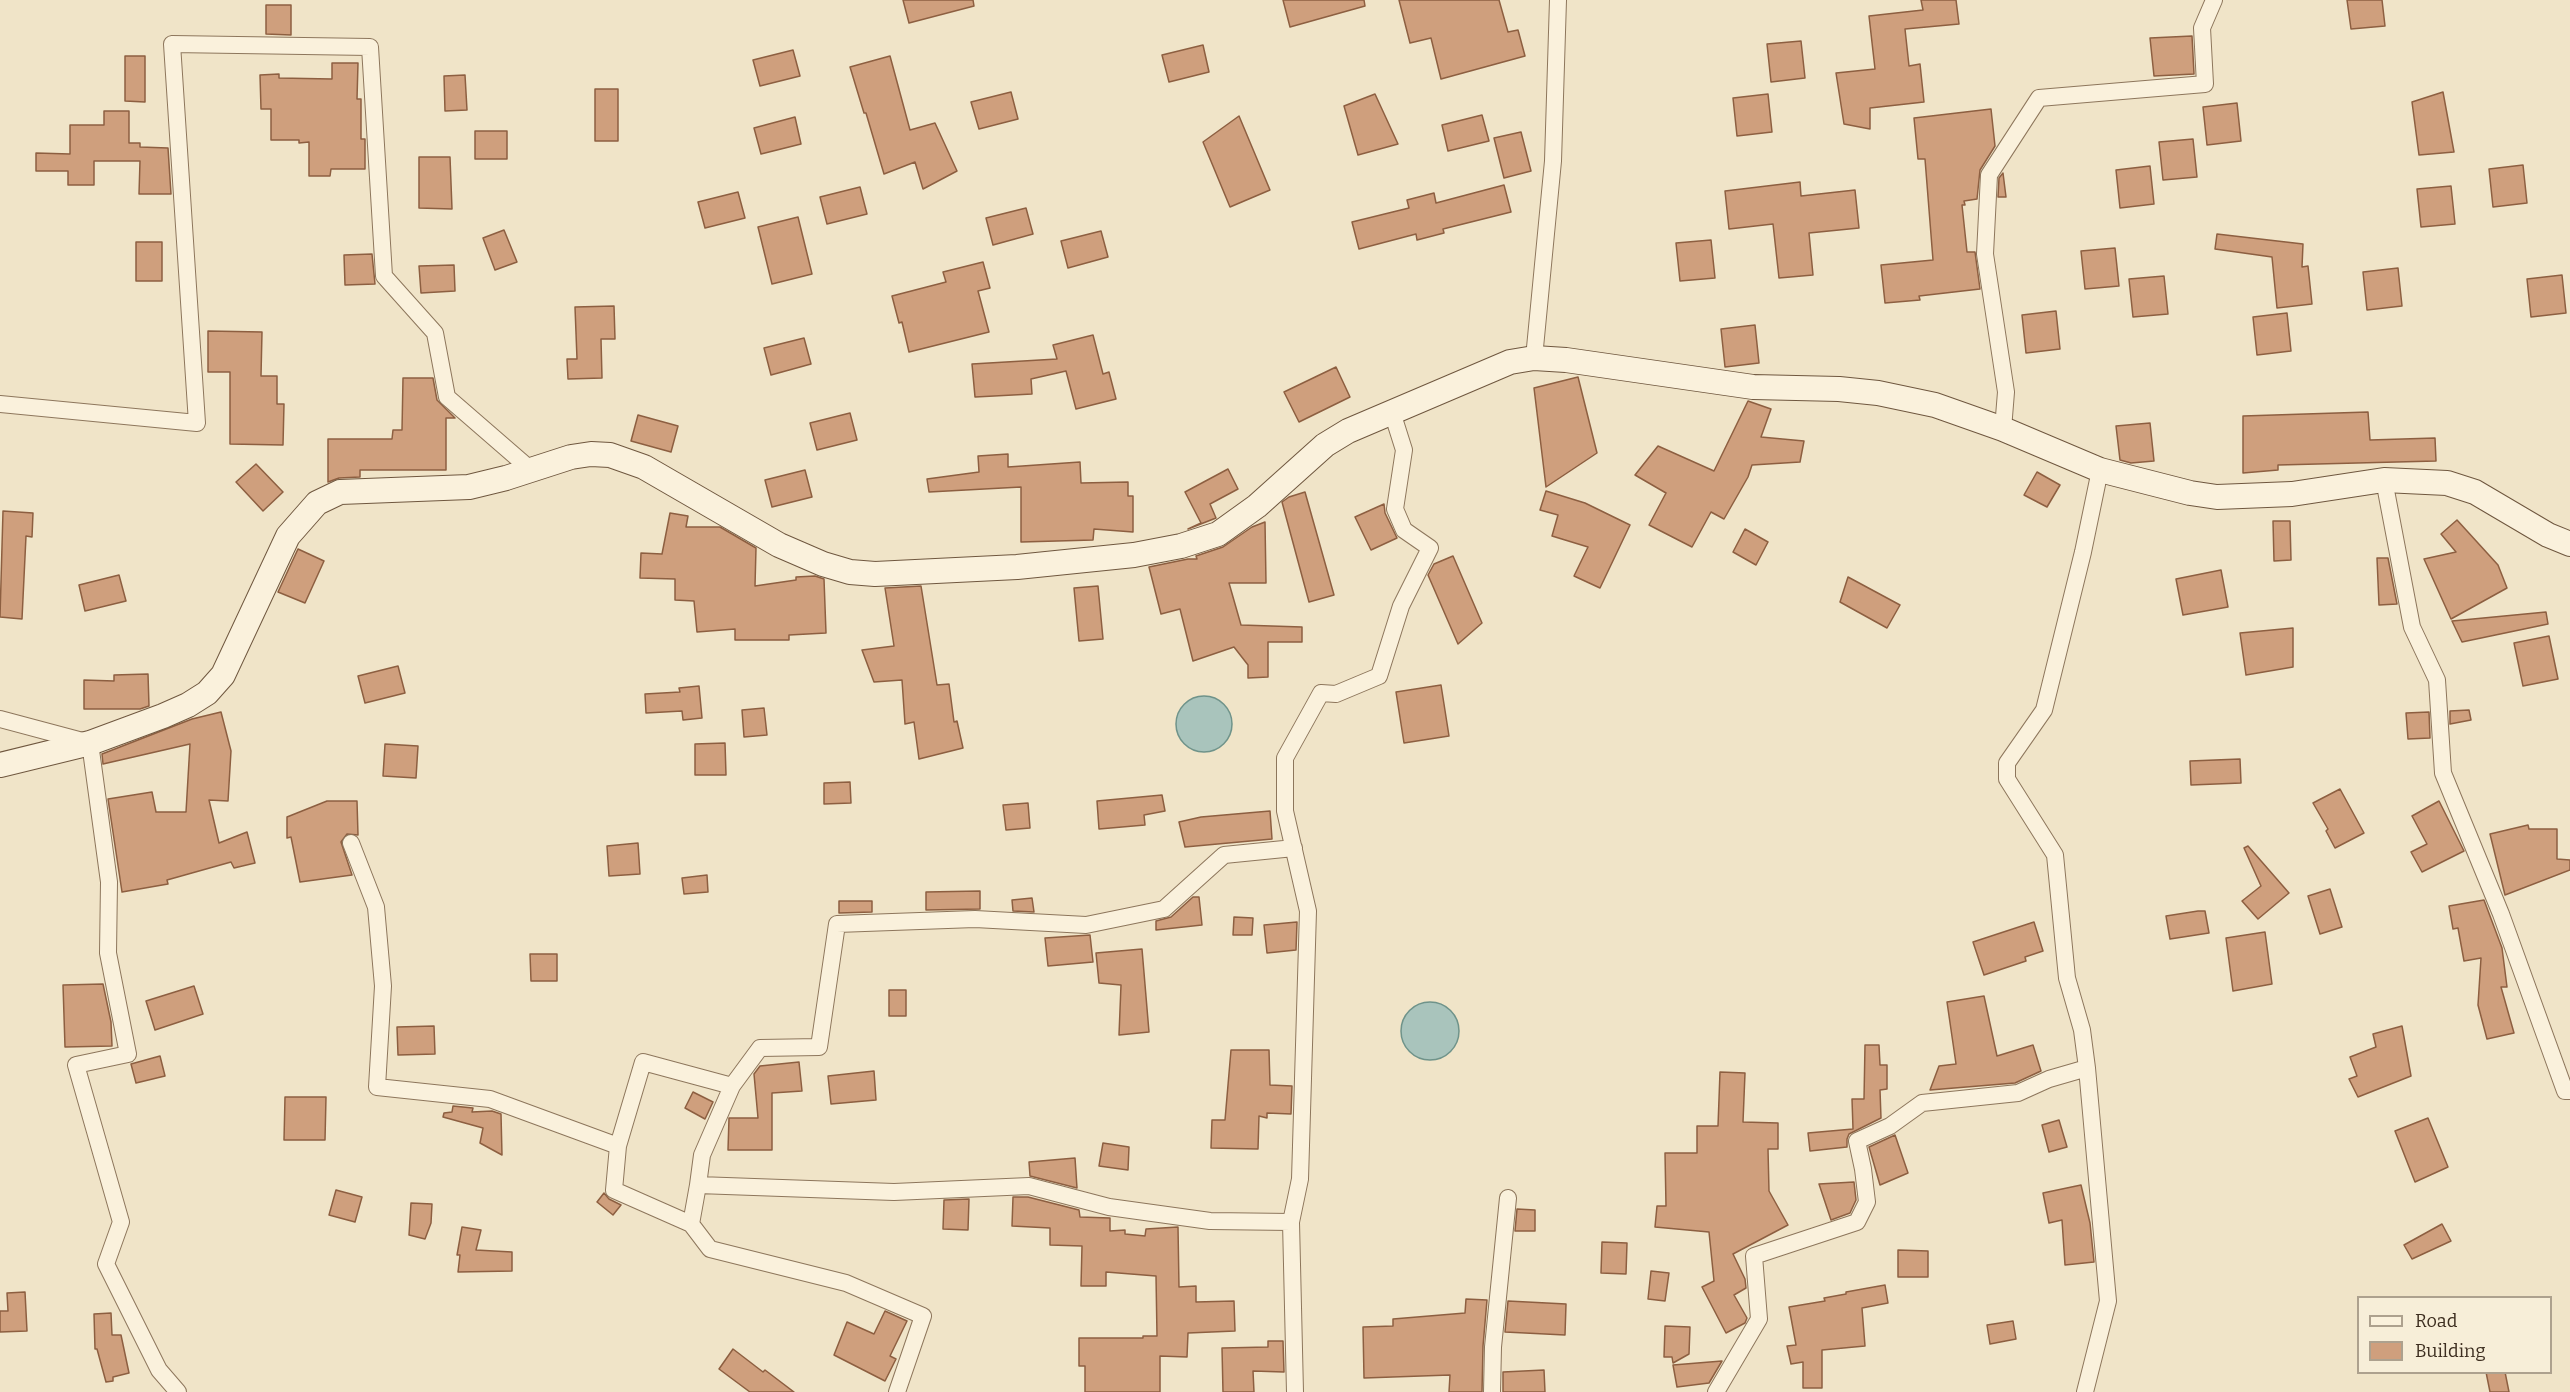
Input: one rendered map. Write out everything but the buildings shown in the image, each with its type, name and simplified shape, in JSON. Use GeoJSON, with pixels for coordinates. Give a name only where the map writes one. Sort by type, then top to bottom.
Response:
{"type":"FeatureCollection","features":[{"type":"Feature","properties":{"kind":"street"},"geometry":{"type":"LineString","coordinates":[[1534,358],[1553,161],[1558,0]]}},
{"type":"Feature","properties":{"kind":"street"},"geometry":{"type":"LineString","coordinates":[[2002,429],[2006,392],[1985,254],[1989,175],[2039,98],[2205,84],[2202,28],[2214,0]]}},
{"type":"Feature","properties":{"kind":"street"},"geometry":{"type":"LineString","coordinates":[[0,404],[197,423],[172,44],[370,47],[384,276],[435,333],[447,397],[530,469]]}},
{"type":"Feature","properties":{"kind":"street"},"geometry":{"type":"LineString","coordinates":[[0,765],[90,742],[163,716],[188,705],[207,693],[223,675],[288,536],[317,503],[340,492],[469,487],[506,478],[571,457],[591,454],[610,455],[644,467],[779,545],[850,572],[875,574],[1017,567],[1134,555],[1181,546],[1218,534],[1257,506],[1325,445],[1348,431],[1510,362],[1534,358],[1647,370],[1753,387],[1839,389],[1878,393],[1935,405],[2002,429],[2100,470],[2190,493],[2217,497],[2292,494],[2384,480],[2446,483],[2475,492],[2548,535],[2570,544]]}},
{"type":"Feature","properties":{"kind":"street"},"geometry":{"type":"LineString","coordinates":[[1295,1392],[1291,1222],[1300,1179],[1308,911],[1285,811],[1285,758],[1321,693],[1336,694],[1379,676],[1401,606],[1430,548],[1404,530],[1395,509],[1404,450],[1392,412]]}},
{"type":"Feature","properties":{"kind":"street"},"geometry":{"type":"LineString","coordinates":[[2085,1392],[2108,1300],[2087,1068],[2082,1030],[2067,978],[2055,855],[2007,779],[2007,763],[2044,710],[2083,552],[2100,470]]}},
{"type":"Feature","properties":{"kind":"street"},"geometry":{"type":"LineString","coordinates":[[2384,480],[2412,627],[2438,681],[2443,772],[2501,914],[2565,1090],[2570,1091]]}},
{"type":"Feature","properties":{"kind":"street"},"geometry":{"type":"LineString","coordinates":[[0,719],[90,742]]}},
{"type":"Feature","properties":{"kind":"street"},"geometry":{"type":"LineString","coordinates":[[90,742],[109,882],[108,953],[128,1054],[76,1065],[121,1222],[106,1264],[159,1370],[178,1392]]}},
{"type":"Feature","properties":{"kind":"street"},"geometry":{"type":"LineString","coordinates":[[351,843],[376,907],[383,987],[377,1087],[490,1099],[618,1146]]}},
{"type":"Feature","properties":{"kind":"street"},"geometry":{"type":"LineString","coordinates":[[691,1224],[702,1155],[732,1086],[760,1048],[819,1047],[837,924],[975,919],[1086,925],[1164,909],[1224,855],[1294,848]]}},
{"type":"Feature","properties":{"kind":"street"},"geometry":{"type":"LineString","coordinates":[[732,1086],[643,1062],[618,1146],[614,1190],[691,1224],[710,1249],[846,1283],[923,1316],[897,1392]]}},
{"type":"Feature","properties":{"kind":"street"},"geometry":{"type":"LineString","coordinates":[[1716,1392],[1758,1319],[1754,1256],[1857,1222],[1867,1202],[1857,1141],[1890,1126],[1922,1103],[2018,1093],[2049,1079],[2087,1068]]}},
{"type":"Feature","properties":{"kind":"street"},"geometry":{"type":"LineString","coordinates":[[698,1185],[894,1192],[1029,1186],[1109,1207],[1210,1221],[1291,1222]]}},
{"type":"Feature","properties":{"kind":"street"},"geometry":{"type":"LineString","coordinates":[[1492,1392],[1493,1347],[1508,1198]]}},
{"type":"Feature","properties":{"kind":"water"},"geometry":{"type":"Polygon","coordinates":[[[1204,696],[1215,698],[1224,704],[1230,713],[1232,724],[1230,735],[1224,744],[1215,750],[1204,752],[1193,750],[1184,744],[1178,735],[1176,724],[1178,713],[1184,704],[1193,698],[1204,696]]]}},
{"type":"Feature","properties":{"kind":"water"},"geometry":{"type":"Polygon","coordinates":[[[1430,1002],[1441,1004],[1454,1015],[1459,1031],[1457,1042],[1446,1055],[1430,1060],[1419,1058],[1406,1047],[1401,1031],[1403,1020],[1414,1007],[1430,1002]]]}}]}
